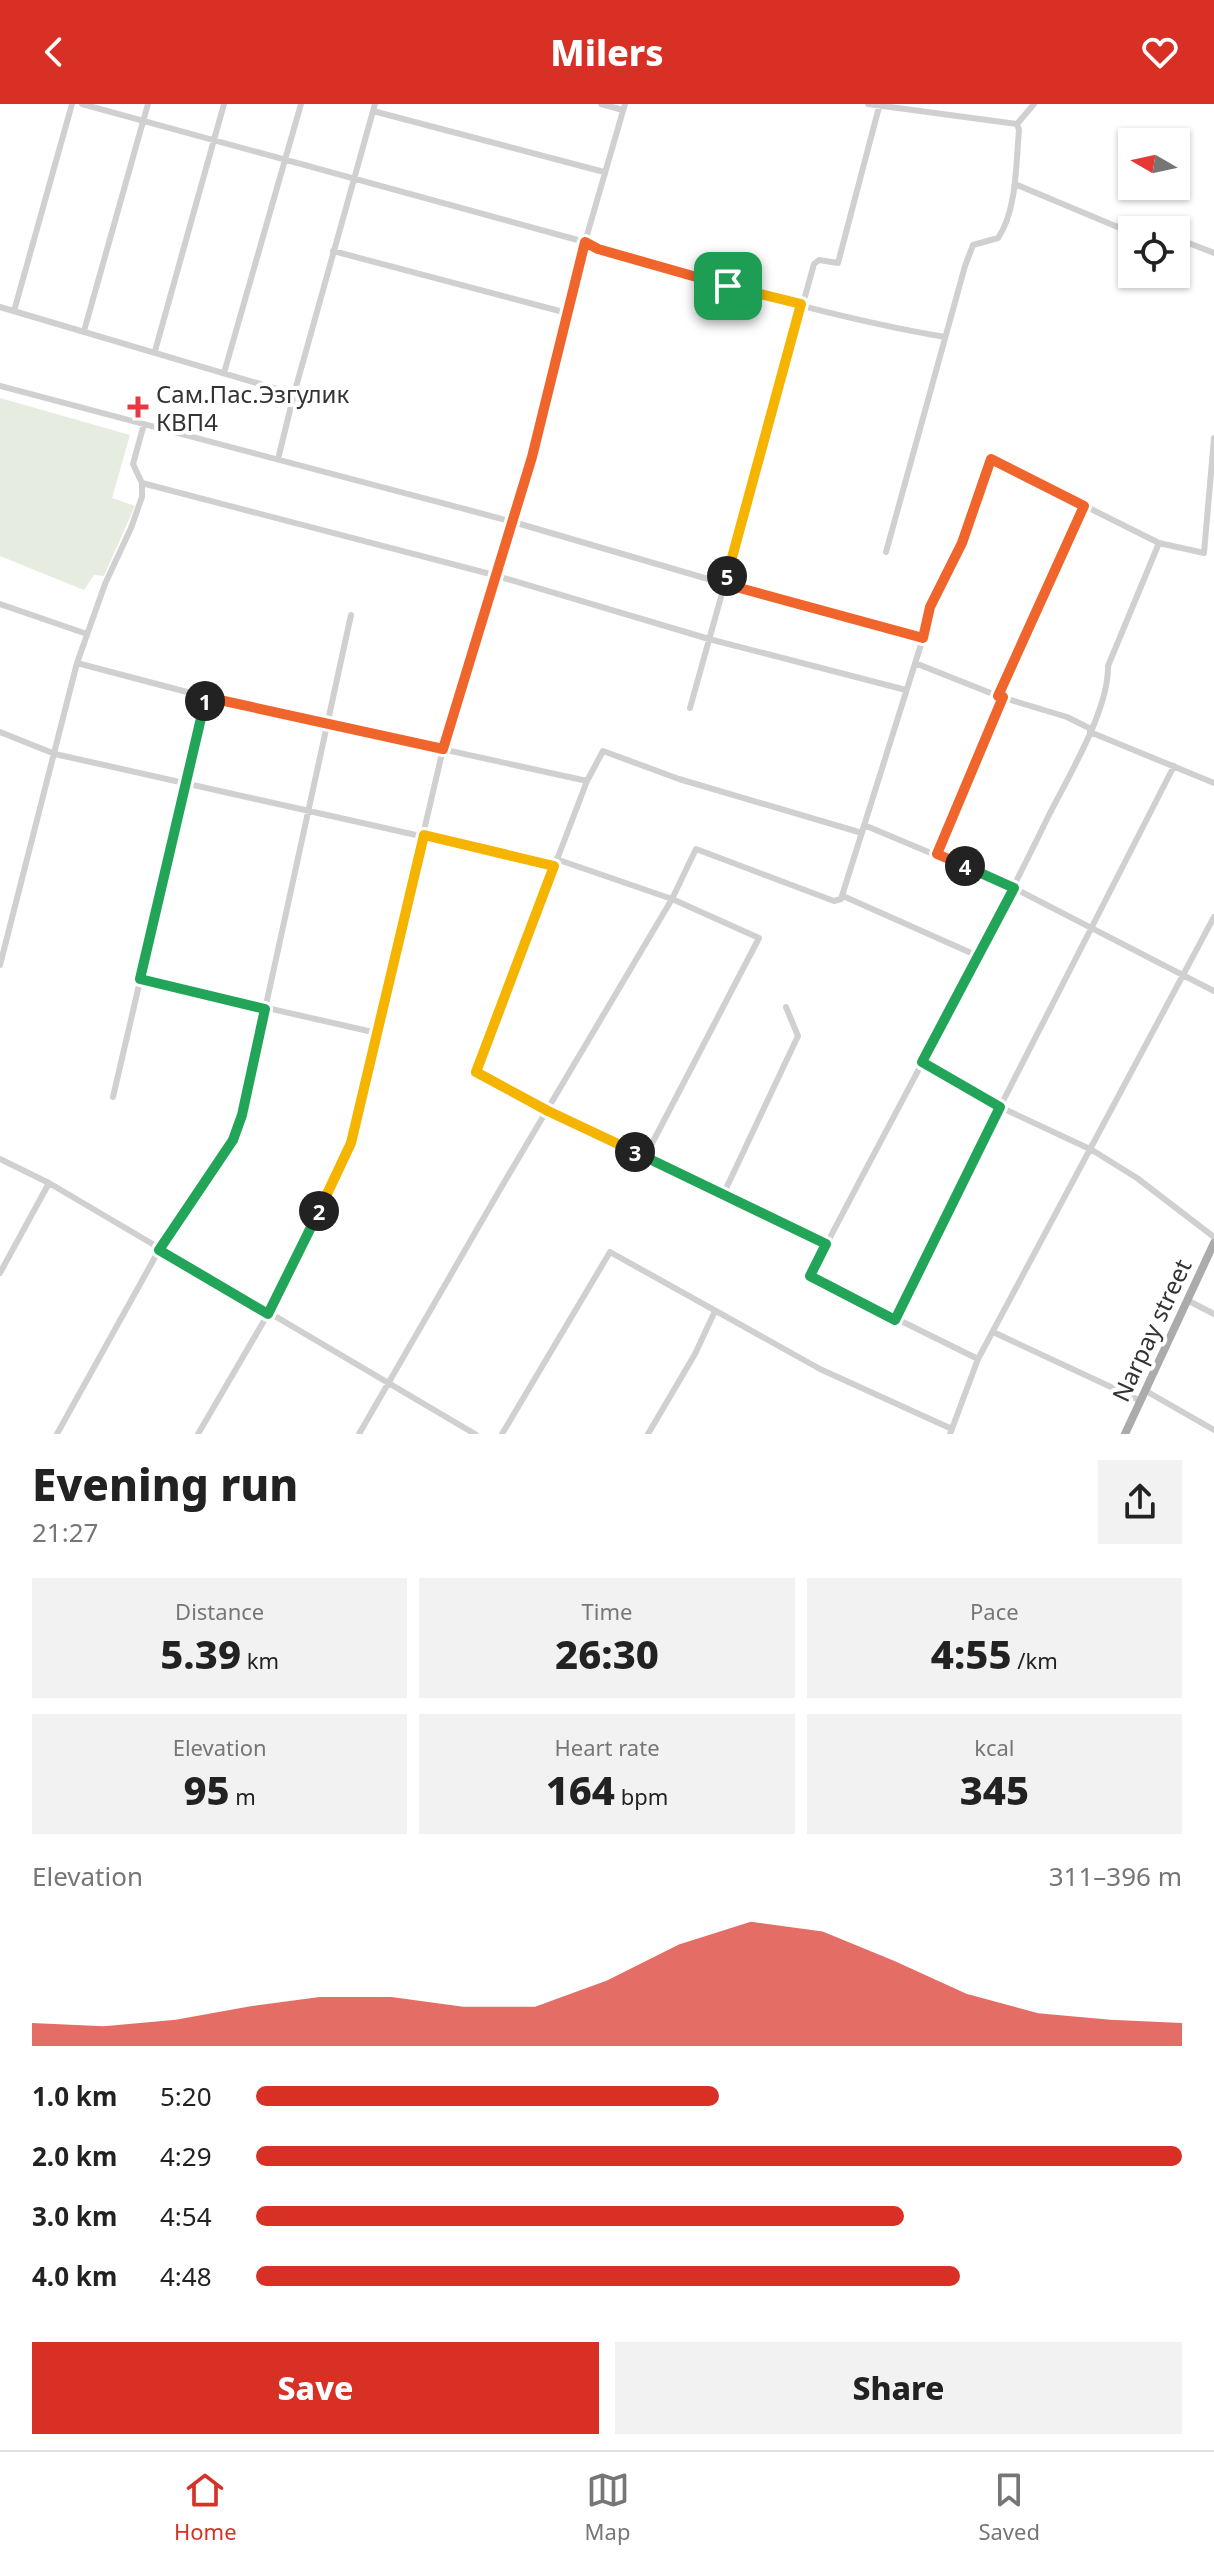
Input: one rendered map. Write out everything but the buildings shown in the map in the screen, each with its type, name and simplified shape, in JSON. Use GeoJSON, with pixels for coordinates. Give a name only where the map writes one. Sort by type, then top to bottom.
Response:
{"type":"FeatureCollection","features":[{"type":"Feature","properties":{"kind":"main road","name":"Narpay street"},"geometry":{"type":"LineString","coordinates":[[1125,1434],[1214,1243]]}},
{"type":"Feature","properties":{"kind":"street"},"geometry":{"type":"LineString","coordinates":[[14,311],[72,104]]}},
{"type":"Feature","properties":{"kind":"street"},"geometry":{"type":"LineString","coordinates":[[82,104],[585,242],[598,249],[728,286],[871,324],[945,337]]}},
{"type":"Feature","properties":{"kind":"street"},"geometry":{"type":"LineString","coordinates":[[84,331],[148,104]]}},
{"type":"Feature","properties":{"kind":"street"},"geometry":{"type":"LineString","coordinates":[[155,351],[224,104]]}},
{"type":"Feature","properties":{"kind":"street"},"geometry":{"type":"LineString","coordinates":[[224,373],[301,104]]}},
{"type":"Feature","properties":{"kind":"street"},"geometry":{"type":"LineString","coordinates":[[198,1434],[268,1314],[351,1143],[443,749],[532,457],[585,242],[624,107],[601,104]]}},
{"type":"Feature","properties":{"kind":"street"},"geometry":{"type":"LineString","coordinates":[[868,104],[1017,124]]}},
{"type":"Feature","properties":{"kind":"street"},"geometry":{"type":"LineString","coordinates":[[1017,124],[1034,104]]}},
{"type":"Feature","properties":{"kind":"street"},"geometry":{"type":"LineString","coordinates":[[690,708],[801,304],[814,264],[819,260],[838,263],[879,107]]}},
{"type":"Feature","properties":{"kind":"street"},"geometry":{"type":"LineString","coordinates":[[278,459],[374,108],[604,172]]}},
{"type":"Feature","properties":{"kind":"street"},"geometry":{"type":"LineString","coordinates":[[886,552],[973,245],[998,238],[1003,230],[1015,184],[1017,124]]}},
{"type":"Feature","properties":{"kind":"street"},"geometry":{"type":"LineString","coordinates":[[1015,184],[1118,227]]}},
{"type":"Feature","properties":{"kind":"street"},"geometry":{"type":"LineString","coordinates":[[1190,244],[1214,253]]}},
{"type":"Feature","properties":{"kind":"street"},"geometry":{"type":"LineString","coordinates":[[333,251],[567,313]]}},
{"type":"Feature","properties":{"kind":"street"},"geometry":{"type":"LineString","coordinates":[[0,307],[294,394]]}},
{"type":"Feature","properties":{"kind":"street"},"geometry":{"type":"LineString","coordinates":[[0,386],[510,521],[923,638]]}},
{"type":"Feature","properties":{"kind":"street"},"geometry":{"type":"LineString","coordinates":[[0,965],[77,663],[105,584],[142,497],[142,483],[133,464],[144,424]]}},
{"type":"Feature","properties":{"kind":"street"},"geometry":{"type":"LineString","coordinates":[[359,1434],[672,899],[696,849],[834,901],[843,896],[930,607],[962,543],[991,459],[1159,543],[1204,553],[1214,438]]}},
{"type":"Feature","properties":{"kind":"street"},"geometry":{"type":"LineString","coordinates":[[142,483],[494,575],[709,639],[906,690]]}},
{"type":"Feature","properties":{"kind":"street"},"geometry":{"type":"LineString","coordinates":[[937,854],[1000,696],[1084,506]]}},
{"type":"Feature","properties":{"kind":"street"},"geometry":{"type":"LineString","coordinates":[[978,1359],[810,1276],[1014,888],[1091,730],[1109,684],[1108,666],[1159,543]]}},
{"type":"Feature","properties":{"kind":"street"},"geometry":{"type":"LineString","coordinates":[[0,604],[87,634]]}},
{"type":"Feature","properties":{"kind":"street"},"geometry":{"type":"LineString","coordinates":[[57,1434],[159,1250],[233,1140],[242,1115],[351,615]]}},
{"type":"Feature","properties":{"kind":"street"},"geometry":{"type":"LineString","coordinates":[[77,663],[206,697],[587,781]]}},
{"type":"Feature","properties":{"kind":"street"},"geometry":{"type":"LineString","coordinates":[[915,663],[1000,696],[1067,717],[1214,783]]}},
{"type":"Feature","properties":{"kind":"street"},"geometry":{"type":"LineString","coordinates":[[113,1097],[206,697]]}},
{"type":"Feature","properties":{"kind":"street"},"geometry":{"type":"LineString","coordinates":[[0,732],[55,754],[555,863],[672,899],[759,938],[645,1157]]}},
{"type":"Feature","properties":{"kind":"street"},"geometry":{"type":"LineString","coordinates":[[826,1244],[548,1111],[476,1072],[587,781],[603,751],[679,779],[862,833]]}},
{"type":"Feature","properties":{"kind":"street"},"geometry":{"type":"LineString","coordinates":[[895,1320],[1174,766]]}},
{"type":"Feature","properties":{"kind":"street"},"geometry":{"type":"LineString","coordinates":[[864,825],[1014,888],[1214,991]]}},
{"type":"Feature","properties":{"kind":"street"},"geometry":{"type":"LineString","coordinates":[[843,896],[978,956]]}},
{"type":"Feature","properties":{"kind":"street"},"geometry":{"type":"LineString","coordinates":[[502,1434],[610,1252],[820,1369],[951,1432],[978,1359],[1214,917]]}},
{"type":"Feature","properties":{"kind":"street"},"geometry":{"type":"LineString","coordinates":[[140,979],[377,1033]]}},
{"type":"Feature","properties":{"kind":"street"},"geometry":{"type":"LineString","coordinates":[[723,1195],[798,1036],[786,1007]]}},
{"type":"Feature","properties":{"kind":"street"},"geometry":{"type":"LineString","coordinates":[[922,1062],[1000,1107],[1092,1150],[1137,1178],[1214,1237]]}},
{"type":"Feature","properties":{"kind":"street"},"geometry":{"type":"LineString","coordinates":[[0,1159],[49,1183],[475,1434]]}},
{"type":"Feature","properties":{"kind":"street"},"geometry":{"type":"LineString","coordinates":[[0,1273],[49,1183]]}},
{"type":"Feature","properties":{"kind":"street"},"geometry":{"type":"LineString","coordinates":[[1187,1300],[1214,1314]]}},
{"type":"Feature","properties":{"kind":"street"},"geometry":{"type":"LineString","coordinates":[[648,1434],[695,1354],[715,1311]]}},
{"type":"Feature","properties":{"kind":"street"},"geometry":{"type":"LineString","coordinates":[[993,1332],[1141,1401]]}},
{"type":"Feature","properties":{"kind":"street"},"geometry":{"type":"LineString","coordinates":[[1146,1391],[1214,1430]]}},
{"type":"Feature","properties":{"kind":"shaded area"},"geometry":{"type":"Polygon","coordinates":[[[0,398],[130,435],[112,498],[135,506],[104,576],[94,575],[84,590],[0,556],[0,398]]]}},
{"type":"Feature","properties":{"kind":"place","name":"Сам.Пас.Эзгулик КВП4"},"geometry":{"type":"Point","coordinates":[138,407]}},
{"type":"Feature","properties":{"kind":"route"},"geometry":{"type":"LineString","coordinates":[[585,242],[598,249],[728,286],[801,304],[725,584],[923,638],[930,607],[962,543],[991,459],[1084,506],[998,696],[1003,697],[937,854],[1014,888],[922,1062],[1000,1107],[895,1320],[810,1276],[826,1244],[548,1111],[476,1072],[554,866],[424,835],[351,1143],[268,1314],[159,1250],[233,1140],[242,1115],[265,1009],[140,979],[206,697],[443,749],[532,457],[585,242]]}}]}
